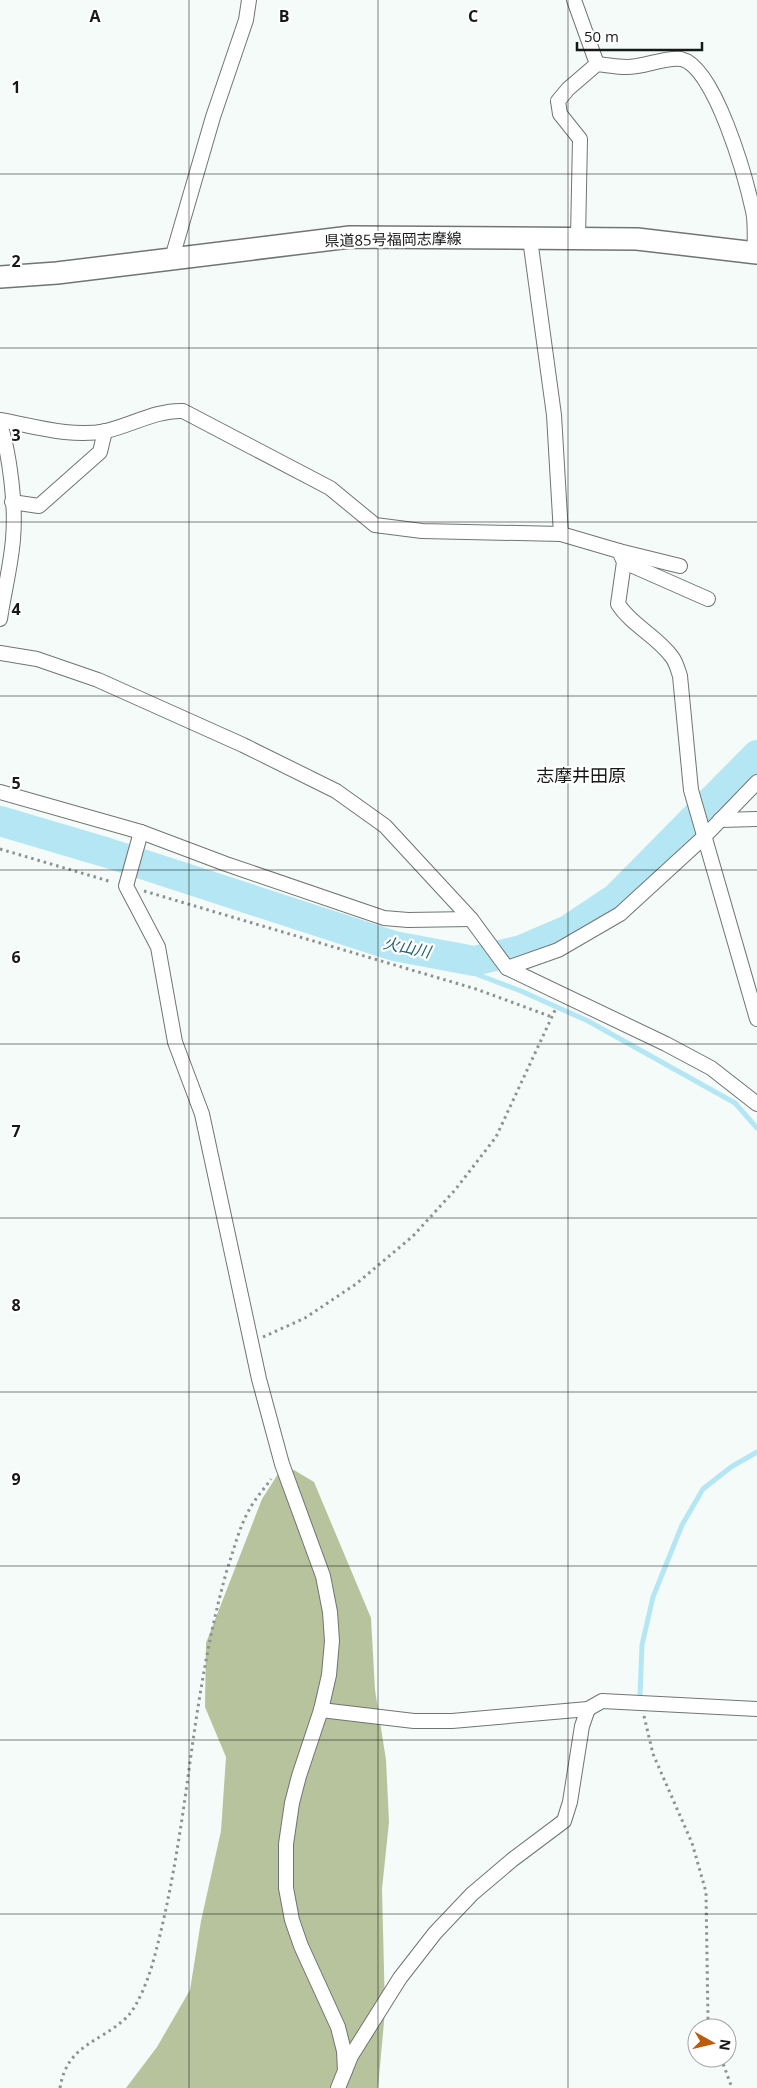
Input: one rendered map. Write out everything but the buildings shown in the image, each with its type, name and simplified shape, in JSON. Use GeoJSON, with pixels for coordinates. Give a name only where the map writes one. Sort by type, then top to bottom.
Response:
{"type":"FeatureCollection","features":[{"type":"Feature","properties":{"kind":"main road","name":"県道85号福岡志摩線"},"geometry":{"type":"LineString","coordinates":[[0,276],[57,272],[350,237],[637,239],[756,253]]}},
{"type":"Feature","properties":{"kind":"street"},"geometry":{"type":"LineString","coordinates":[[172,258],[213,117],[246,20],[248,0]]}},
{"type":"Feature","properties":{"kind":"street"},"geometry":{"type":"LineString","coordinates":[[574,0],[597,64]]}},
{"type":"Feature","properties":{"kind":"street"},"geometry":{"type":"LineString","coordinates":[[578,238],[580,139],[560,114],[558,101],[568,89],[597,64],[628,67],[680,59],[693,65],[704,79],[718,104],[738,157],[753,212],[756,253]]}},
{"type":"Feature","properties":{"kind":"street"},"geometry":{"type":"LineString","coordinates":[[530,239],[554,415],[560,534]]}},
{"type":"Feature","properties":{"kind":"street"},"geometry":{"type":"LineString","coordinates":[[0,420],[72,433],[105,431],[170,411],[183,411],[330,488],[375,525],[422,531],[560,534],[622,556],[708,599]]}},
{"type":"Feature","properties":{"kind":"street"},"geometry":{"type":"LineString","coordinates":[[0,424],[5,439],[12,502],[13,538],[0,619]]}},
{"type":"Feature","properties":{"kind":"street"},"geometry":{"type":"LineString","coordinates":[[12,502],[39,506],[100,452],[105,431]]}},
{"type":"Feature","properties":{"kind":"street"},"geometry":{"type":"LineString","coordinates":[[622,556],[680,566]]}},
{"type":"Feature","properties":{"kind":"street"},"geometry":{"type":"LineString","coordinates":[[622,556],[618,604],[624,613],[668,652],[674,659],[680,676],[692,790],[757,1019]]}},
{"type":"Feature","properties":{"kind":"street"},"geometry":{"type":"LineString","coordinates":[[0,653],[36,659],[98,680],[243,745],[336,791],[385,826],[471,919],[507,968],[658,1040],[711,1068],[757,1104]]}},
{"type":"Feature","properties":{"kind":"street"},"geometry":{"type":"LineString","coordinates":[[507,968],[558,950],[620,914],[704,837],[757,782]]}},
{"type":"Feature","properties":{"kind":"street"},"geometry":{"type":"LineString","coordinates":[[0,792],[139,838],[226,864],[384,918],[408,920],[471,919]]}},
{"type":"Feature","properties":{"kind":"street"},"geometry":{"type":"LineString","coordinates":[[720,820],[757,819]]}},
{"type":"Feature","properties":{"kind":"street"},"geometry":{"type":"LineString","coordinates":[[139,838],[127,882],[158,948],[175,1042],[202,1114],[250,1343],[282,1464],[323,1576],[330,1612],[332,1641],[329,1674],[321,1710],[292,1803],[286,1844],[286,1888],[292,1920],[301,1946],[338,2027],[344,2051],[345,2071]]}},
{"type":"Feature","properties":{"kind":"street"},"geometry":{"type":"LineString","coordinates":[[321,1710],[414,1721],[452,1721],[588,1709],[602,1701],[757,1709]]}},
{"type":"Feature","properties":{"kind":"street"},"geometry":{"type":"LineString","coordinates":[[338,2088],[351,2056],[400,1978],[435,1933],[472,1894],[512,1860],[564,1821],[570,1802],[582,1726],[588,1709]]}},
{"type":"Feature","properties":{"kind":"path"},"geometry":{"type":"LineString","coordinates":[[0,849],[127,882],[476,989],[552,1017],[496,1137],[455,1190],[413,1236],[356,1284],[305,1318],[250,1343]]}},
{"type":"Feature","properties":{"kind":"path"},"geometry":{"type":"LineString","coordinates":[[60,2088],[62,2075],[72,2056],[128,2016],[141,1993],[152,1964],[166,1909],[180,1838],[199,1697],[214,1615],[239,1532],[250,1508],[282,1464]]}},
{"type":"Feature","properties":{"kind":"path"},"geometry":{"type":"LineString","coordinates":[[640,1703],[653,1754],[692,1843],[706,1892],[708,2018]]}},
{"type":"Feature","properties":{"kind":"path"},"geometry":{"type":"LineString","coordinates":[[724,2068],[732,2088]]}},
{"type":"Feature","properties":{"kind":"green space"},"geometry":{"type":"Polygon","coordinates":[[[294,1470],[314,1482],[371,1618],[375,1690],[386,1760],[389,1822],[382,1889],[385,2011],[378,2088],[126,2088],[157,2047],[190,1990],[201,1921],[221,1831],[226,1757],[205,1707],[206,1643],[262,1499],[278,1474],[294,1470]]]}},
{"type":"Feature","properties":{"kind":"waterway","name":"火山川"},"geometry":{"type":"LineString","coordinates":[[0,821],[108,853],[394,946],[474,961],[521,950],[568,930],[616,898],[757,755]]}},
{"type":"Feature","properties":{"kind":"waterway"},"geometry":{"type":"LineString","coordinates":[[441,956],[468,971],[521,991],[588,1021],[735,1103],[757,1128]]}},
{"type":"Feature","properties":{"kind":"waterway"},"geometry":{"type":"LineString","coordinates":[[640,1695],[642,1645],[653,1597],[682,1525],[703,1489],[731,1467],[757,1452]]}},
{"type":"Feature","properties":{"kind":"district","name":"志摩井田原"},"geometry":{"type":"Point","coordinates":[581,775]}}]}
